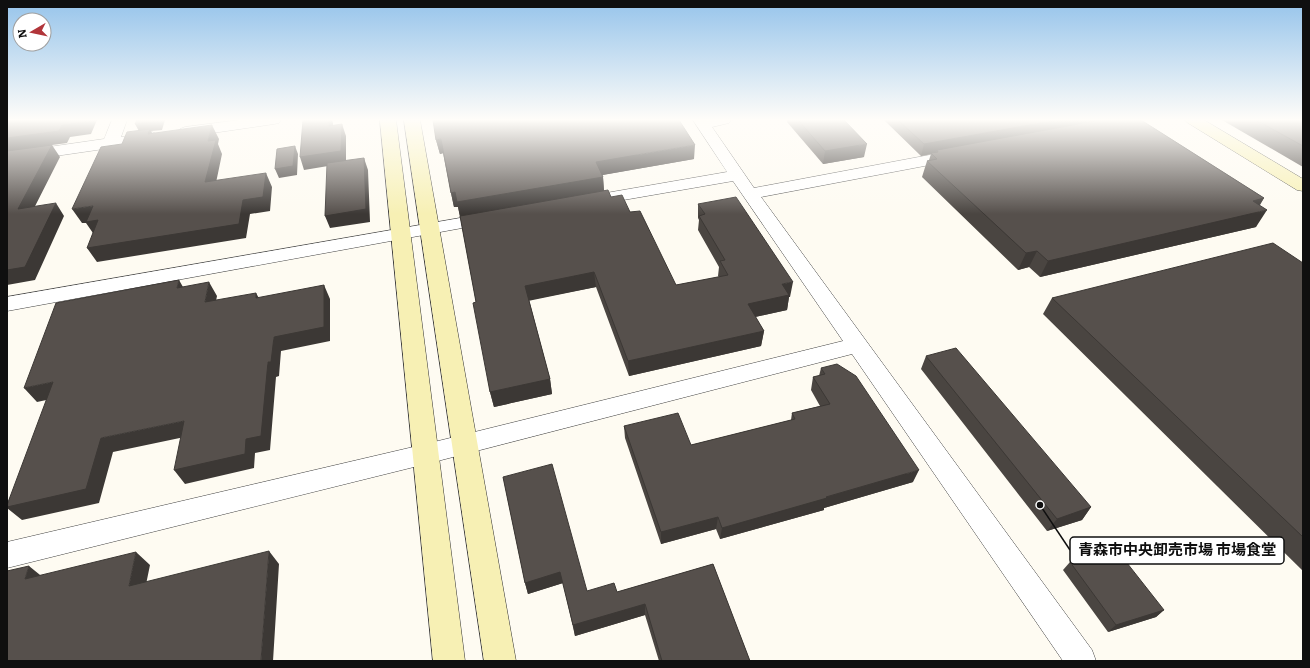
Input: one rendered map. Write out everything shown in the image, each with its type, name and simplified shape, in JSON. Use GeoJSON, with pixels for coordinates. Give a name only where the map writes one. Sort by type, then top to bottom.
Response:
{"type":"FeatureCollection","features":[{"type":"Feature","properties":{"kind":"street"},"geometry":{"type":"LineString","coordinates":[[7,158],[51,151]]}},
{"type":"Feature","properties":{"kind":"street"},"geometry":{"type":"LineString","coordinates":[[392,151],[449,661]]}},
{"type":"Feature","properties":{"kind":"street"},"geometry":{"type":"LineString","coordinates":[[417,151],[500,661]]}},
{"type":"Feature","properties":{"kind":"street"},"geometry":{"type":"LineString","coordinates":[[725,151],[750,194],[1081,661]]}},
{"type":"Feature","properties":{"kind":"street"},"geometry":{"type":"LineString","coordinates":[[1245,151],[1303,186]]}},
{"type":"Feature","properties":{"kind":"street"},"geometry":{"type":"LineString","coordinates":[[750,194],[967,153]]}},
{"type":"Feature","properties":{"kind":"street"},"geometry":{"type":"LineString","coordinates":[[569,204],[738,175]]}},
{"type":"Feature","properties":{"kind":"street"},"geometry":{"type":"LineString","coordinates":[[7,304],[507,215]]}},
{"type":"Feature","properties":{"kind":"street"},"geometry":{"type":"LineString","coordinates":[[7,555],[426,454],[858,345]]}},
{"type":"Feature","properties":{"kind":"building"},"geometry":{"type":"Polygon","coordinates":[[[7,151],[49,151],[18,209],[56,203],[25,267],[7,270],[7,151]]]}},
{"type":"Feature","properties":{"kind":"building"},"geometry":{"type":"Polygon","coordinates":[[[99,151],[213,151],[205,182],[266,173],[263,197],[243,200],[239,224],[87,248],[98,220],[86,222],[93,206],[72,209],[99,151]]]}},
{"type":"Feature","properties":{"kind":"building"},"geometry":{"type":"Polygon","coordinates":[[[277,151],[294,151],[293,166],[275,169],[277,151]]]}},
{"type":"Feature","properties":{"kind":"building"},"geometry":{"type":"Polygon","coordinates":[[[300,151],[340,151],[300,157],[300,151]]]}},
{"type":"Feature","properties":{"kind":"building"},"geometry":{"type":"Polygon","coordinates":[[[443,151],[659,151],[596,162],[603,177],[457,202],[455,192],[451,193],[443,151]]]}},
{"type":"Feature","properties":{"kind":"building"},"geometry":{"type":"Polygon","coordinates":[[[1190,151],[1264,198],[1253,201],[1267,210],[1048,261],[1037,251],[1026,253],[927,161],[937,159],[931,153],[1190,151]]]}},
{"type":"Feature","properties":{"kind":"building"},"geometry":{"type":"Polygon","coordinates":[[[364,158],[366,209],[325,216],[327,163],[364,158]]]}},
{"type":"Feature","properties":{"kind":"building"},"geometry":{"type":"Polygon","coordinates":[[[608,190],[611,197],[622,195],[630,212],[640,211],[676,285],[728,275],[720,261],[725,260],[699,216],[705,214],[698,204],[736,197],[793,282],[782,284],[789,295],[748,304],[764,331],[628,361],[594,272],[525,286],[550,379],[490,392],[473,303],[476,302],[460,216],[608,190]]]}},
{"type":"Feature","properties":{"kind":"building"},"geometry":{"type":"Polygon","coordinates":[[[1273,243],[1303,263],[1303,537],[1052,298],[1273,243]]]}},
{"type":"Feature","properties":{"kind":"building"},"geometry":{"type":"Polygon","coordinates":[[[179,280],[177,288],[209,282],[205,302],[256,293],[256,298],[324,285],[324,327],[274,337],[271,362],[268,362],[261,436],[246,439],[245,454],[174,470],[184,421],[101,438],[86,489],[7,507],[53,382],[24,388],[56,303],[179,280]]]}},
{"type":"Feature","properties":{"kind":"building"},"geometry":{"type":"Polygon","coordinates":[[[956,348],[1091,507],[1057,519],[926,356],[956,348]]]}},
{"type":"Feature","properties":{"kind":"building"},"geometry":{"type":"Polygon","coordinates":[[[837,364],[856,376],[919,470],[722,528],[718,517],[661,532],[624,426],[678,413],[691,445],[795,419],[792,413],[830,404],[813,377],[825,374],[821,368],[837,364]]]}},
{"type":"Feature","properties":{"kind":"building"},"geometry":{"type":"Polygon","coordinates":[[[552,464],[587,591],[614,583],[617,592],[713,564],[750,661],[662,661],[645,604],[573,625],[560,572],[525,583],[503,477],[552,464]]]}},
{"type":"Feature","properties":{"kind":"building"},"geometry":{"type":"Polygon","coordinates":[[[1116,549],[1164,610],[1116,625],[1070,562],[1116,549]]]}},
{"type":"Feature","properties":{"kind":"building"},"geometry":{"type":"Polygon","coordinates":[[[269,551],[261,661],[7,661],[7,571],[29,566],[25,579],[136,552],[129,586],[269,551]]]}},
{"type":"Feature","properties":{"kind":"place","name":"青森市中央卸売市場 市場食堂"},"geometry":{"type":"Point","coordinates":[1040,505]}}]}
